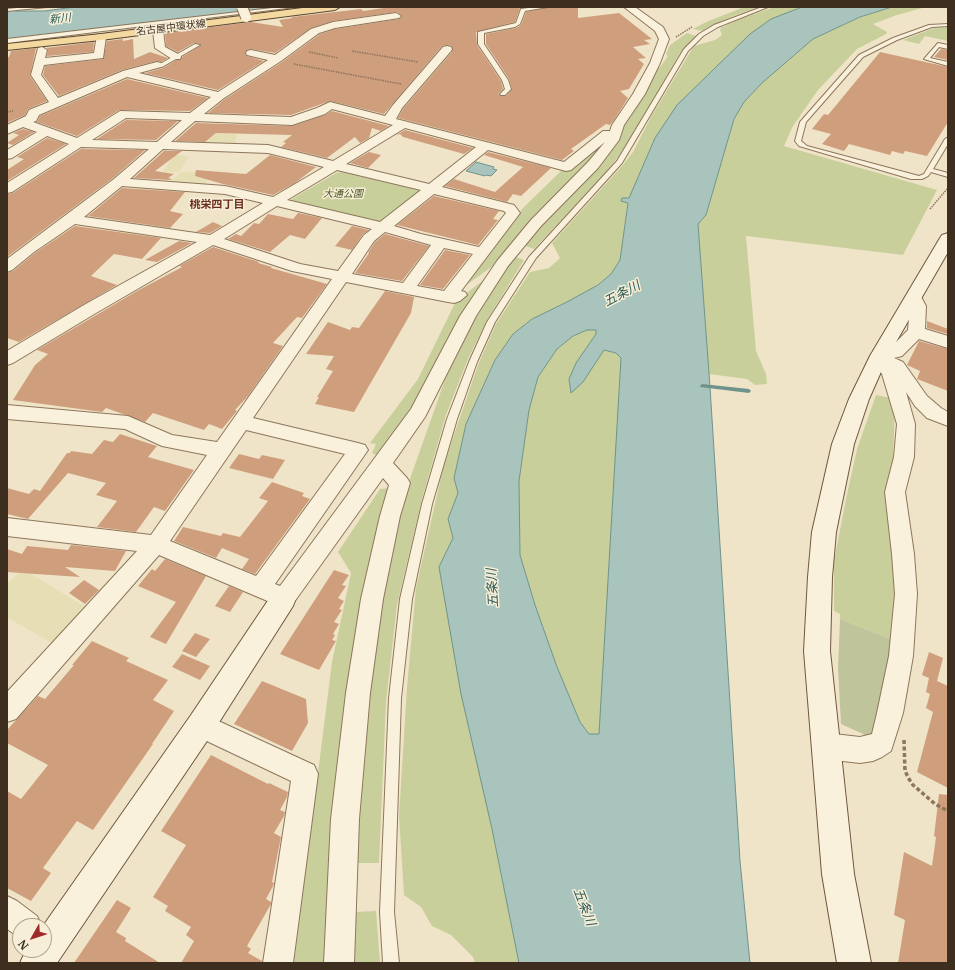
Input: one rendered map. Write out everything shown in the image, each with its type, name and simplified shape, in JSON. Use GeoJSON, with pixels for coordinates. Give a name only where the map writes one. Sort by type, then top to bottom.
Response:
{"type":"FeatureCollection","features":[{"type":"Feature","properties":{"kind":"main road","name":"名古屋中環状線"},"geometry":{"type":"LineString","coordinates":[[7,47],[101,37],[335,7]]}},
{"type":"Feature","properties":{"kind":"street"},"geometry":{"type":"LineString","coordinates":[[242,7],[247,18]]}},
{"type":"Feature","properties":{"kind":"street"},"geometry":{"type":"LineString","coordinates":[[335,7],[347,22]]}},
{"type":"Feature","properties":{"kind":"street"},"geometry":{"type":"LineString","coordinates":[[7,267],[119,182],[145,160],[159,145],[220,96],[276,60],[315,32],[333,25],[347,22],[396,16],[384,7]]}},
{"type":"Feature","properties":{"kind":"street"},"geometry":{"type":"LineString","coordinates":[[272,593],[382,464],[418,412],[468,316],[502,264],[536,223],[593,165],[613,140],[618,125],[639,94],[655,63],[664,39],[659,29],[629,7]]}},
{"type":"Feature","properties":{"kind":"street"},"geometry":{"type":"LineString","coordinates":[[158,30],[160,48],[176,57]]}},
{"type":"Feature","properties":{"kind":"street"},"geometry":{"type":"LineString","coordinates":[[40,62],[99,56],[101,37]]}},
{"type":"Feature","properties":{"kind":"street"},"geometry":{"type":"LineString","coordinates":[[43,44],[36,74],[55,103]]}},
{"type":"Feature","properties":{"kind":"street"},"geometry":{"type":"LineString","coordinates":[[388,120],[447,49]]}},
{"type":"Feature","properties":{"kind":"street"},"geometry":{"type":"LineString","coordinates":[[251,53],[276,60]]}},
{"type":"Feature","properties":{"kind":"street"},"geometry":{"type":"LineString","coordinates":[[7,130],[32,118],[33,114],[55,103],[127,73],[157,65]]}},
{"type":"Feature","properties":{"kind":"street"},"geometry":{"type":"LineString","coordinates":[[127,73],[220,96]]}},
{"type":"Feature","properties":{"kind":"street"},"geometry":{"type":"LineString","coordinates":[[7,189],[124,114],[292,121],[321,111],[330,105],[566,167],[618,125]]}},
{"type":"Feature","properties":{"kind":"street"},"geometry":{"type":"LineString","coordinates":[[268,149],[291,125],[292,121]]}},
{"type":"Feature","properties":{"kind":"street"},"geometry":{"type":"LineString","coordinates":[[24,122],[78,143],[268,149],[433,188],[509,208],[512,213],[448,297]]}},
{"type":"Feature","properties":{"kind":"street"},"geometry":{"type":"LineString","coordinates":[[7,359],[90,309],[275,203],[404,124]]}},
{"type":"Feature","properties":{"kind":"street"},"geometry":{"type":"LineString","coordinates":[[7,155],[47,131]]}},
{"type":"Feature","properties":{"kind":"street"},"geometry":{"type":"LineString","coordinates":[[7,710],[156,544],[369,238],[486,146]]}},
{"type":"Feature","properties":{"kind":"street"},"geometry":{"type":"LineString","coordinates":[[119,182],[224,190],[383,227],[418,238],[483,252]]}},
{"type":"Feature","properties":{"kind":"street"},"geometry":{"type":"LineString","coordinates":[[72,219],[212,240],[297,268],[454,298],[502,264]]}},
{"type":"Feature","properties":{"kind":"street"},"geometry":{"type":"LineString","coordinates":[[854,963],[838,874],[817,651],[820,577],[824,532],[843,444],[859,399],[879,356],[948,238]]}},
{"type":"Feature","properties":{"kind":"street"},"geometry":{"type":"LineString","coordinates":[[407,289],[440,243]]}},
{"type":"Feature","properties":{"kind":"street"},"geometry":{"type":"LineString","coordinates":[[879,356],[896,352],[916,332],[918,306],[914,298]]}},
{"type":"Feature","properties":{"kind":"street"},"geometry":{"type":"LineString","coordinates":[[916,332],[948,342]]}},
{"type":"Feature","properties":{"kind":"street"},"geometry":{"type":"LineString","coordinates":[[879,356],[896,366],[921,401],[934,413],[948,419]]}},
{"type":"Feature","properties":{"kind":"street"},"geometry":{"type":"LineString","coordinates":[[825,746],[860,750],[874,748],[882,742],[890,713],[901,656],[906,594],[903,554],[895,492],[904,457],[906,424],[891,373],[879,356]]}},
{"type":"Feature","properties":{"kind":"street"},"geometry":{"type":"LineString","coordinates":[[7,412],[128,422],[169,441],[221,450]]}},
{"type":"Feature","properties":{"kind":"street"},"geometry":{"type":"LineString","coordinates":[[52,927],[201,725],[272,593],[358,450],[241,422]]}},
{"type":"Feature","properties":{"kind":"street"},"geometry":{"type":"LineString","coordinates":[[339,963],[345,820],[358,693],[372,599],[390,516],[400,484],[382,464]]}},
{"type":"Feature","properties":{"kind":"street"},"geometry":{"type":"LineString","coordinates":[[7,527],[156,544],[272,593]]}},
{"type":"Feature","properties":{"kind":"street"},"geometry":{"type":"LineString","coordinates":[[201,725],[305,774],[278,963]]}},
{"type":"Feature","properties":{"kind":"lane"},"geometry":{"type":"LineString","coordinates":[[7,10],[45,7]]}},
{"type":"Feature","properties":{"kind":"lane"},"geometry":{"type":"LineString","coordinates":[[7,40],[293,7]]}},
{"type":"Feature","properties":{"kind":"lane"},"geometry":{"type":"LineString","coordinates":[[266,16],[301,7]]}},
{"type":"Feature","properties":{"kind":"lane"},"geometry":{"type":"LineString","coordinates":[[503,94],[508,89],[505,80],[481,44],[481,32],[513,26],[518,24],[523,10],[546,7]]}},
{"type":"Feature","properties":{"kind":"lane"},"geometry":{"type":"LineString","coordinates":[[391,963],[386,912],[395,698],[406,599],[427,504],[452,419],[473,362],[491,322],[533,257],[620,162],[686,50],[701,35],[716,26],[766,7]]}},
{"type":"Feature","properties":{"kind":"lane"},"geometry":{"type":"LineString","coordinates":[[948,25],[931,26],[902,37],[861,56],[803,122],[798,141],[805,147],[911,178],[920,178],[926,175],[948,140]]}},
{"type":"Feature","properties":{"kind":"lane"},"geometry":{"type":"LineString","coordinates":[[157,65],[160,66],[197,45]]}},
{"type":"Feature","properties":{"kind":"lane"},"geometry":{"type":"LineString","coordinates":[[948,47],[938,45],[927,59],[948,64]]}},
{"type":"Feature","properties":{"kind":"lane"},"geometry":{"type":"LineString","coordinates":[[929,170],[946,174]]}},
{"type":"Feature","properties":{"kind":"path"},"geometry":{"type":"LineString","coordinates":[[292,48],[338,58]]}},
{"type":"Feature","properties":{"kind":"path"},"geometry":{"type":"LineString","coordinates":[[352,51],[434,64]]}},
{"type":"Feature","properties":{"kind":"path"},"geometry":{"type":"LineString","coordinates":[[276,60],[415,86]]}},
{"type":"Feature","properties":{"kind":"path"},"geometry":{"type":"LineString","coordinates":[[930,209],[948,188]]}},
{"type":"Feature","properties":{"kind":"path"},"geometry":{"type":"LineString","coordinates":[[890,713],[899,721],[904,732],[905,771],[909,779],[913,785],[934,804],[948,811]]}},
{"type":"Feature","properties":{"kind":"shaded area"},"geometry":{"type":"Polygon","coordinates":[[[217,133],[236,134],[236,145],[203,144],[217,133]]]}},
{"type":"Feature","properties":{"kind":"shaded area"},"geometry":{"type":"Polygon","coordinates":[[[174,155],[189,156],[179,172],[163,172],[174,155]]]}},
{"type":"Feature","properties":{"kind":"shaded area"},"geometry":{"type":"Polygon","coordinates":[[[213,171],[204,186],[169,183],[181,172],[213,171]]]}},
{"type":"Feature","properties":{"kind":"shaded area"},"geometry":{"type":"Polygon","coordinates":[[[23,569],[87,608],[54,644],[8,618],[8,583],[23,569]]]}},
{"type":"Feature","properties":{"kind":"green space"},"geometry":{"type":"Polygon","coordinates":[[[744,7],[759,7],[733,16],[702,31],[693,29],[706,22],[744,7]]]}},
{"type":"Feature","properties":{"kind":"green space"},"geometry":{"type":"Polygon","coordinates":[[[774,7],[802,7],[794,10],[655,138],[629,199],[622,198],[621,201],[628,203],[620,260],[611,274],[598,285],[532,319],[513,334],[495,360],[466,424],[454,478],[458,493],[448,519],[453,538],[439,568],[519,963],[475,963],[473,957],[451,935],[432,926],[421,907],[404,895],[399,816],[407,687],[416,588],[444,464],[478,365],[496,324],[530,272],[549,268],[560,258],[552,243],[633,152],[652,115],[694,46],[715,40],[722,35],[720,30],[721,28],[774,7]]]}},
{"type":"Feature","properties":{"kind":"green space"},"geometry":{"type":"Polygon","coordinates":[[[892,7],[926,7],[897,15],[873,24],[887,32],[886,34],[857,49],[818,90],[793,126],[784,146],[937,190],[903,255],[746,236],[756,351],[766,374],[767,384],[755,385],[747,379],[709,374],[698,224],[706,215],[734,119],[744,102],[762,83],[813,39],[861,17],[892,7]]]}},
{"type":"Feature","properties":{"kind":"green space"},"geometry":{"type":"Polygon","coordinates":[[[948,27],[948,41],[925,36],[919,44],[903,40],[934,28],[948,27]]]}},
{"type":"Feature","properties":{"kind":"green space"},"geometry":{"type":"Polygon","coordinates":[[[687,33],[696,36],[680,53],[633,136],[604,175],[534,249],[523,245],[614,143],[656,71],[668,56],[666,54],[670,45],[687,33]]]}},
{"type":"Feature","properties":{"kind":"green space"},"geometry":{"type":"Polygon","coordinates":[[[609,138],[584,169],[497,263],[458,291],[523,208],[563,169],[609,138]]]}},
{"type":"Feature","properties":{"kind":"green space","name":"大通公園"},"geometry":{"type":"Polygon","coordinates":[[[341,172],[418,190],[421,193],[386,221],[378,222],[292,204],[292,199],[336,173],[341,172]]]}},
{"type":"Feature","properties":{"kind":"green space"},"geometry":{"type":"Polygon","coordinates":[[[513,256],[524,260],[487,320],[468,359],[446,415],[422,499],[397,605],[386,702],[379,863],[352,863],[360,752],[380,609],[400,507],[452,360],[513,256]]]}},
{"type":"Feature","properties":{"kind":"green space"},"geometry":{"type":"Polygon","coordinates":[[[489,276],[448,337],[431,378],[426,382],[406,417],[376,455],[372,453],[376,444],[370,443],[418,379],[456,301],[489,276]]]}},
{"type":"Feature","properties":{"kind":"green space"},"geometry":{"type":"Polygon","coordinates":[[[587,330],[596,330],[596,334],[569,379],[571,392],[604,350],[616,353],[621,358],[600,734],[589,734],[580,722],[557,667],[535,605],[520,555],[519,481],[529,410],[538,377],[557,349],[573,336],[587,330]]]}},
{"type":"Feature","properties":{"kind":"green space"},"geometry":{"type":"Polygon","coordinates":[[[876,395],[891,398],[895,410],[893,458],[887,506],[895,558],[896,641],[840,619],[840,614],[834,611],[834,561],[846,499],[857,449],[876,395]]]}},
{"type":"Feature","properties":{"kind":"green space"},"geometry":{"type":"Polygon","coordinates":[[[390,488],[330,963],[294,963],[332,662],[351,573],[338,552],[380,489],[390,488]]]}},
{"type":"Feature","properties":{"kind":"green space"},"geometry":{"type":"Polygon","coordinates":[[[840,619],[896,641],[874,739],[841,724],[838,668],[840,619]]]}},
{"type":"Feature","properties":{"kind":"green space"},"geometry":{"type":"Polygon","coordinates":[[[376,911],[380,963],[352,963],[354,912],[376,911]]]}},
{"type":"Feature","properties":{"kind":"water","name":"新川"},"geometry":{"type":"Polygon","coordinates":[[[14,7],[15,11],[44,11],[75,7],[282,7],[7,39],[7,9],[14,7]]]}},
{"type":"Feature","properties":{"kind":"water","name":"五条川"},"geometry":{"type":"Polygon","coordinates":[[[802,7],[892,7],[860,17],[813,39],[762,83],[744,102],[734,119],[706,215],[698,224],[710,387],[740,861],[750,963],[519,963],[492,829],[461,694],[439,567],[453,538],[448,519],[458,493],[454,478],[466,424],[495,360],[513,334],[532,319],[598,285],[611,274],[620,260],[628,203],[621,201],[622,198],[629,198],[655,138],[677,105],[750,34],[771,19],[802,7]],[[587,330],[573,336],[557,349],[538,377],[529,410],[519,481],[520,555],[535,605],[557,667],[580,722],[589,734],[599,734],[621,358],[616,353],[604,350],[583,382],[571,393],[569,379],[576,363],[596,334],[596,330],[587,330]]]}},
{"type":"Feature","properties":{"kind":"water"},"geometry":{"type":"Polygon","coordinates":[[[476,162],[494,167],[493,169],[497,170],[491,176],[466,171],[476,162]]]}},
{"type":"Feature","properties":{"kind":"building"},"geometry":{"type":"Polygon","coordinates":[[[391,7],[524,7],[520,8],[515,22],[476,32],[477,45],[501,81],[503,89],[498,94],[501,96],[506,96],[512,89],[509,79],[486,44],[486,34],[516,28],[521,25],[526,12],[549,7],[578,7],[578,18],[619,13],[652,39],[644,40],[650,44],[633,47],[646,58],[638,59],[644,64],[629,89],[620,91],[628,98],[614,120],[610,125],[606,124],[571,149],[574,151],[562,160],[398,118],[403,109],[452,52],[452,46],[447,45],[442,46],[384,114],[330,101],[291,115],[208,113],[225,99],[282,62],[320,34],[335,29],[399,19],[402,16],[397,12],[333,21],[311,28],[275,53],[251,49],[247,50],[245,54],[247,56],[264,61],[218,90],[145,73],[163,68],[176,60],[180,60],[182,57],[201,45],[194,43],[178,52],[166,46],[165,33],[251,22],[283,27],[279,20],[292,17],[391,7]]]}},
{"type":"Feature","properties":{"kind":"building"},"geometry":{"type":"Polygon","coordinates":[[[123,39],[123,41],[133,39],[134,59],[150,52],[168,58],[161,62],[157,61],[122,70],[59,96],[43,75],[45,66],[103,59],[107,41],[123,39]]]}},
{"type":"Feature","properties":{"kind":"building"},"geometry":{"type":"Polygon","coordinates":[[[94,42],[93,52],[47,56],[48,49],[46,48],[94,42]]]}},
{"type":"Feature","properties":{"kind":"building"},"geometry":{"type":"Polygon","coordinates":[[[36,48],[30,76],[47,101],[28,109],[25,115],[7,123],[7,57],[9,57],[11,51],[36,48]]]}},
{"type":"Feature","properties":{"kind":"building"},"geometry":{"type":"Polygon","coordinates":[[[941,49],[948,50],[948,60],[934,57],[941,49]]]}},
{"type":"Feature","properties":{"kind":"building"},"geometry":{"type":"Polygon","coordinates":[[[880,52],[948,67],[948,122],[927,156],[905,151],[903,154],[892,151],[890,155],[849,144],[844,151],[822,144],[831,134],[812,129],[824,114],[828,115],[880,52]]]}},
{"type":"Feature","properties":{"kind":"building"},"geometry":{"type":"Polygon","coordinates":[[[127,79],[208,98],[190,111],[119,110],[77,136],[37,122],[40,116],[127,79]]]}},
{"type":"Feature","properties":{"kind":"building"},"geometry":{"type":"Polygon","coordinates":[[[332,111],[389,126],[381,131],[372,128],[369,138],[360,143],[355,137],[327,158],[281,147],[286,143],[283,142],[292,135],[216,133],[205,142],[175,141],[196,123],[292,126],[325,115],[332,111]]]}},
{"type":"Feature","properties":{"kind":"building"},"geometry":{"type":"Polygon","coordinates":[[[126,120],[178,121],[156,140],[97,139],[126,120]]]}},
{"type":"Feature","properties":{"kind":"building"},"geometry":{"type":"Polygon","coordinates":[[[23,129],[34,132],[13,145],[7,143],[19,135],[13,133],[23,129]]]}},
{"type":"Feature","properties":{"kind":"building"},"geometry":{"type":"Polygon","coordinates":[[[405,130],[473,148],[464,154],[403,137],[400,134],[396,135],[405,130]]]}},
{"type":"Feature","properties":{"kind":"building"},"geometry":{"type":"Polygon","coordinates":[[[47,138],[66,144],[7,181],[7,170],[24,159],[17,157],[47,138]]]}},
{"type":"Feature","properties":{"kind":"building"},"geometry":{"type":"Polygon","coordinates":[[[81,149],[145,150],[113,178],[7,257],[7,194],[13,193],[81,149]]]}},
{"type":"Feature","properties":{"kind":"building"},"geometry":{"type":"Polygon","coordinates":[[[164,151],[182,151],[155,171],[174,174],[168,178],[172,179],[134,178],[164,151]]]}},
{"type":"Feature","properties":{"kind":"building"},"geometry":{"type":"Polygon","coordinates":[[[369,152],[381,155],[368,168],[350,163],[369,152]]]}},
{"type":"Feature","properties":{"kind":"building"},"geometry":{"type":"Polygon","coordinates":[[[488,152],[551,168],[521,196],[513,194],[507,202],[445,186],[454,179],[495,192],[523,167],[484,155],[488,152]]]}},
{"type":"Feature","properties":{"kind":"building"},"geometry":{"type":"Polygon","coordinates":[[[270,155],[316,167],[295,183],[273,195],[195,176],[196,170],[246,174],[270,155]]]}},
{"type":"Feature","properties":{"kind":"building"},"geometry":{"type":"Polygon","coordinates":[[[122,188],[185,192],[170,211],[183,214],[170,228],[88,216],[122,188]]]}},
{"type":"Feature","properties":{"kind":"building"},"geometry":{"type":"Polygon","coordinates":[[[434,196],[499,211],[493,219],[498,220],[478,245],[397,225],[434,196]]]}},
{"type":"Feature","properties":{"kind":"building"},"geometry":{"type":"Polygon","coordinates":[[[298,213],[322,218],[305,239],[290,235],[270,252],[228,239],[236,234],[241,236],[254,223],[259,224],[268,214],[293,219],[298,213]]]}},
{"type":"Feature","properties":{"kind":"building"},"geometry":{"type":"Polygon","coordinates":[[[213,222],[222,226],[210,233],[196,232],[213,222]]]}},
{"type":"Feature","properties":{"kind":"building"},"geometry":{"type":"Polygon","coordinates":[[[75,226],[161,238],[142,259],[114,254],[91,276],[117,285],[19,342],[7,338],[7,273],[13,271],[35,253],[75,226]]]}},
{"type":"Feature","properties":{"kind":"building"},"geometry":{"type":"Polygon","coordinates":[[[352,226],[369,230],[363,234],[352,250],[335,246],[352,226]]]}},
{"type":"Feature","properties":{"kind":"building"},"geometry":{"type":"Polygon","coordinates":[[[385,234],[429,246],[402,281],[355,273],[375,242],[385,234]]]}},
{"type":"Feature","properties":{"kind":"building"},"geometry":{"type":"Polygon","coordinates":[[[179,241],[192,243],[157,262],[145,260],[179,241]]]}},
{"type":"Feature","properties":{"kind":"building"},"geometry":{"type":"Polygon","coordinates":[[[213,247],[259,262],[258,263],[272,267],[271,268],[327,284],[302,318],[297,317],[273,343],[283,346],[248,396],[235,410],[237,411],[222,429],[209,424],[204,430],[153,413],[145,422],[106,408],[102,412],[13,400],[35,365],[48,354],[37,350],[137,291],[182,267],[179,266],[213,247]]]}},
{"type":"Feature","properties":{"kind":"building"},"geometry":{"type":"Polygon","coordinates":[[[445,250],[470,255],[443,289],[420,285],[445,250]]]}},
{"type":"Feature","properties":{"kind":"building"},"geometry":{"type":"Polygon","coordinates":[[[385,291],[414,297],[411,313],[354,412],[315,404],[319,397],[317,397],[333,371],[326,369],[334,356],[306,354],[328,322],[350,330],[352,327],[359,328],[385,291]]]}},
{"type":"Feature","properties":{"kind":"building"},"geometry":{"type":"Polygon","coordinates":[[[927,321],[948,329],[948,334],[927,328],[927,321]]]}},
{"type":"Feature","properties":{"kind":"building"},"geometry":{"type":"Polygon","coordinates":[[[919,341],[948,349],[948,391],[917,379],[920,371],[907,365],[919,341]]]}},
{"type":"Feature","properties":{"kind":"building"},"geometry":{"type":"Polygon","coordinates":[[[120,434],[157,446],[148,457],[194,470],[165,511],[154,507],[136,532],[97,527],[117,501],[96,495],[106,483],[68,473],[28,519],[7,514],[7,488],[29,494],[34,489],[40,491],[67,453],[70,453],[71,451],[92,454],[104,440],[113,442],[120,434]]]}},
{"type":"Feature","properties":{"kind":"building"},"geometry":{"type":"Polygon","coordinates":[[[239,454],[259,459],[262,455],[285,460],[273,479],[229,468],[239,454]]]}},
{"type":"Feature","properties":{"kind":"building"},"geometry":{"type":"Polygon","coordinates":[[[272,482],[304,493],[302,496],[310,499],[255,574],[242,569],[249,559],[222,548],[216,558],[174,541],[183,527],[221,536],[223,533],[240,537],[268,501],[259,498],[272,482]]]}},
{"type":"Feature","properties":{"kind":"building"},"geometry":{"type":"Polygon","coordinates":[[[71,545],[126,551],[115,571],[65,567],[80,577],[7,572],[7,549],[22,554],[27,546],[68,550],[71,545]]]}},
{"type":"Feature","properties":{"kind":"building"},"geometry":{"type":"Polygon","coordinates":[[[165,559],[206,576],[166,644],[150,637],[176,602],[138,586],[152,569],[155,571],[165,559]]]}},
{"type":"Feature","properties":{"kind":"building"},"geometry":{"type":"Polygon","coordinates":[[[334,570],[349,575],[342,585],[346,586],[338,598],[344,601],[339,609],[342,610],[334,622],[339,624],[333,634],[335,635],[332,640],[336,641],[319,670],[280,654],[334,570]]]}},
{"type":"Feature","properties":{"kind":"building"},"geometry":{"type":"Polygon","coordinates":[[[84,580],[99,590],[85,604],[69,593],[84,580]]]}},
{"type":"Feature","properties":{"kind":"building"},"geometry":{"type":"Polygon","coordinates":[[[229,586],[243,592],[230,612],[215,606],[229,586]]]}},
{"type":"Feature","properties":{"kind":"building"},"geometry":{"type":"Polygon","coordinates":[[[195,633],[210,639],[196,657],[182,651],[195,633]]]}},
{"type":"Feature","properties":{"kind":"building"},"geometry":{"type":"Polygon","coordinates":[[[92,641],[129,658],[126,661],[168,680],[153,700],[174,711],[153,744],[93,830],[77,821],[43,868],[51,873],[31,901],[7,888],[7,791],[21,799],[48,765],[7,743],[7,730],[38,696],[45,699],[92,641]]]}},
{"type":"Feature","properties":{"kind":"building"},"geometry":{"type":"Polygon","coordinates":[[[929,652],[943,658],[937,681],[948,686],[948,788],[917,772],[933,712],[926,708],[930,694],[926,692],[929,678],[922,675],[929,652]]]}},
{"type":"Feature","properties":{"kind":"building"},"geometry":{"type":"Polygon","coordinates":[[[182,654],[210,666],[200,680],[172,667],[182,654]]]}},
{"type":"Feature","properties":{"kind":"building"},"geometry":{"type":"Polygon","coordinates":[[[262,681],[306,699],[308,723],[292,751],[234,724],[262,681]]]}},
{"type":"Feature","properties":{"kind":"building"},"geometry":{"type":"Polygon","coordinates":[[[211,755],[268,784],[269,783],[288,792],[280,810],[285,812],[284,816],[274,833],[281,837],[272,882],[274,883],[266,899],[271,902],[271,904],[247,946],[251,949],[248,953],[262,961],[262,963],[181,963],[194,941],[186,935],[191,927],[165,911],[168,906],[153,897],[186,845],[161,831],[211,755]]]}},
{"type":"Feature","properties":{"kind":"building"},"geometry":{"type":"Polygon","coordinates":[[[939,794],[948,795],[948,963],[898,963],[905,920],[894,915],[904,852],[932,866],[939,794]]]}},
{"type":"Feature","properties":{"kind":"building"},"geometry":{"type":"Polygon","coordinates":[[[117,900],[131,908],[116,932],[126,938],[125,941],[160,963],[74,963],[117,900]]]}},
{"type":"Feature","properties":{"kind":"waterway"},"geometry":{"type":"LineString","coordinates":[[702,386],[749,391]]}},
{"type":"Feature","properties":{"kind":"district","name":"桃栄四丁目"},"geometry":{"type":"Point","coordinates":[217,205]}}]}
